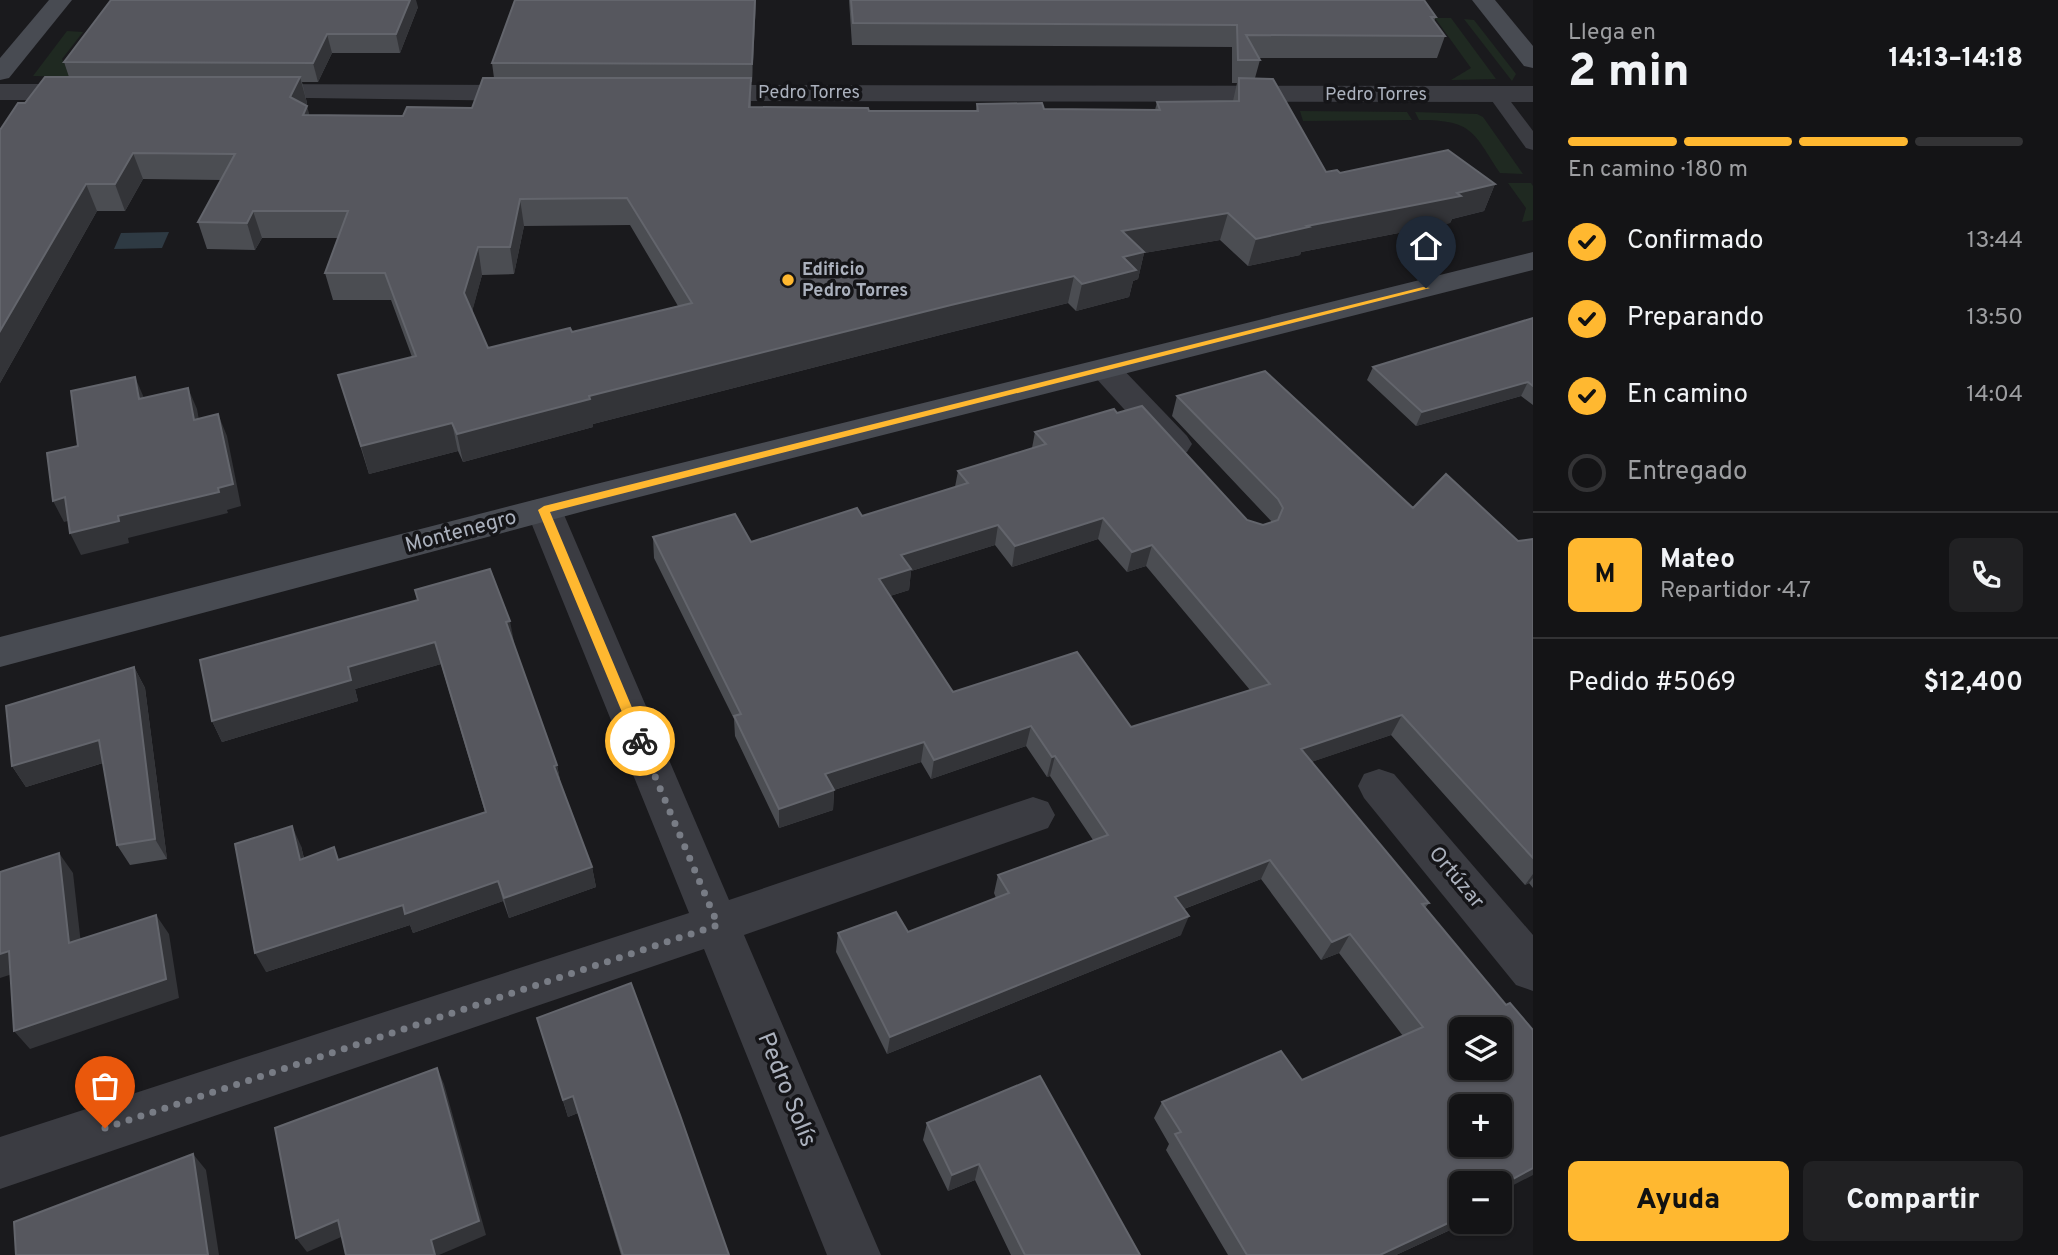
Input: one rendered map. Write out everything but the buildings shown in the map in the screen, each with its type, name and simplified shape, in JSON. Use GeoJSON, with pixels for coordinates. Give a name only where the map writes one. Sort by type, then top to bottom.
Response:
{"type":"FeatureCollection","features":[{"type":"Feature","properties":{"kind":"street"},"geometry":{"type":"LineString","coordinates":[[0,73],[61,0]]}},
{"type":"Feature","properties":{"kind":"street"},"geometry":{"type":"LineString","coordinates":[[1483,0],[1533,61]]}},
{"type":"Feature","properties":{"kind":"street"},"geometry":{"type":"LineString","coordinates":[[0,92],[113,92]]}},
{"type":"Feature","properties":{"kind":"street"},"geometry":{"type":"LineString","coordinates":[[225,92],[560,93]]}},
{"type":"Feature","properties":{"kind":"street","name":"Pedro Torres"},"geometry":{"type":"LineString","coordinates":[[671,93],[1533,94]]}},
{"type":"Feature","properties":{"kind":"street","name":"Montenegro"},"geometry":{"type":"LineString","coordinates":[[0,652],[544,510],[1533,261]]}},
{"type":"Feature","properties":{"kind":"street"},"geometry":{"type":"LineString","coordinates":[[1105,369],[1192,463]]}},
{"type":"Feature","properties":{"kind":"street","name":"Pedro Solís"},"geometry":{"type":"LineString","coordinates":[[544,510],[854,1255]]}},
{"type":"Feature","properties":{"kind":"street","name":"Ortúzar"},"geometry":{"type":"LineString","coordinates":[[1379,786],[1533,970]]}},
{"type":"Feature","properties":{"kind":"street"},"geometry":{"type":"LineString","coordinates":[[0,1163],[718,925],[1033,815]]}},
{"type":"Feature","properties":{"kind":"lane"},"geometry":{"type":"LineString","coordinates":[[1496,94],[1533,144]]}},
{"type":"Feature","properties":{"kind":"shaded area"},"geometry":{"type":"Polygon","coordinates":[[[1435,18],[1451,18],[1496,79],[1451,80],[1471,68],[1435,18]]]}},
{"type":"Feature","properties":{"kind":"shaded area"},"geometry":{"type":"Polygon","coordinates":[[[1464,19],[1474,20],[1516,74],[1512,81],[1464,19]]]}},
{"type":"Feature","properties":{"kind":"shaded area"},"geometry":{"type":"Polygon","coordinates":[[[67,31],[83,32],[62,59],[68,69],[132,78],[33,76],[67,31]]]}},
{"type":"Feature","properties":{"kind":"shaded area"},"geometry":{"type":"Polygon","coordinates":[[[1300,111],[1407,112],[1412,120],[1303,121],[1300,111]]]}},
{"type":"Feature","properties":{"kind":"shaded area"},"geometry":{"type":"Polygon","coordinates":[[[1415,112],[1477,114],[1483,117],[1523,174],[1500,173],[1470,131],[1451,123],[1419,120],[1415,112]]]}},
{"type":"Feature","properties":{"kind":"shaded area"},"geometry":{"type":"Polygon","coordinates":[[[1508,183],[1531,183],[1533,220],[1522,222],[1526,208],[1508,183]]]}},
{"type":"Feature","properties":{"kind":"shaded area"},"geometry":{"type":"Polygon","coordinates":[[[169,232],[162,248],[114,249],[121,233],[169,232]]]}},
{"type":"Feature","properties":{"kind":"way so far"},"geometry":{"type":"LineString","coordinates":[[105,1128],[718,925],[640,741]]}},
{"type":"Feature","properties":{"kind":"place","name":"Edificio Pedro Torres"},"geometry":{"type":"Point","coordinates":[788,280]}},
{"type":"Feature","properties":{"kind":"route"},"geometry":{"type":"LineString","coordinates":[[640,741],[544,510],[1426,288]]}}]}
